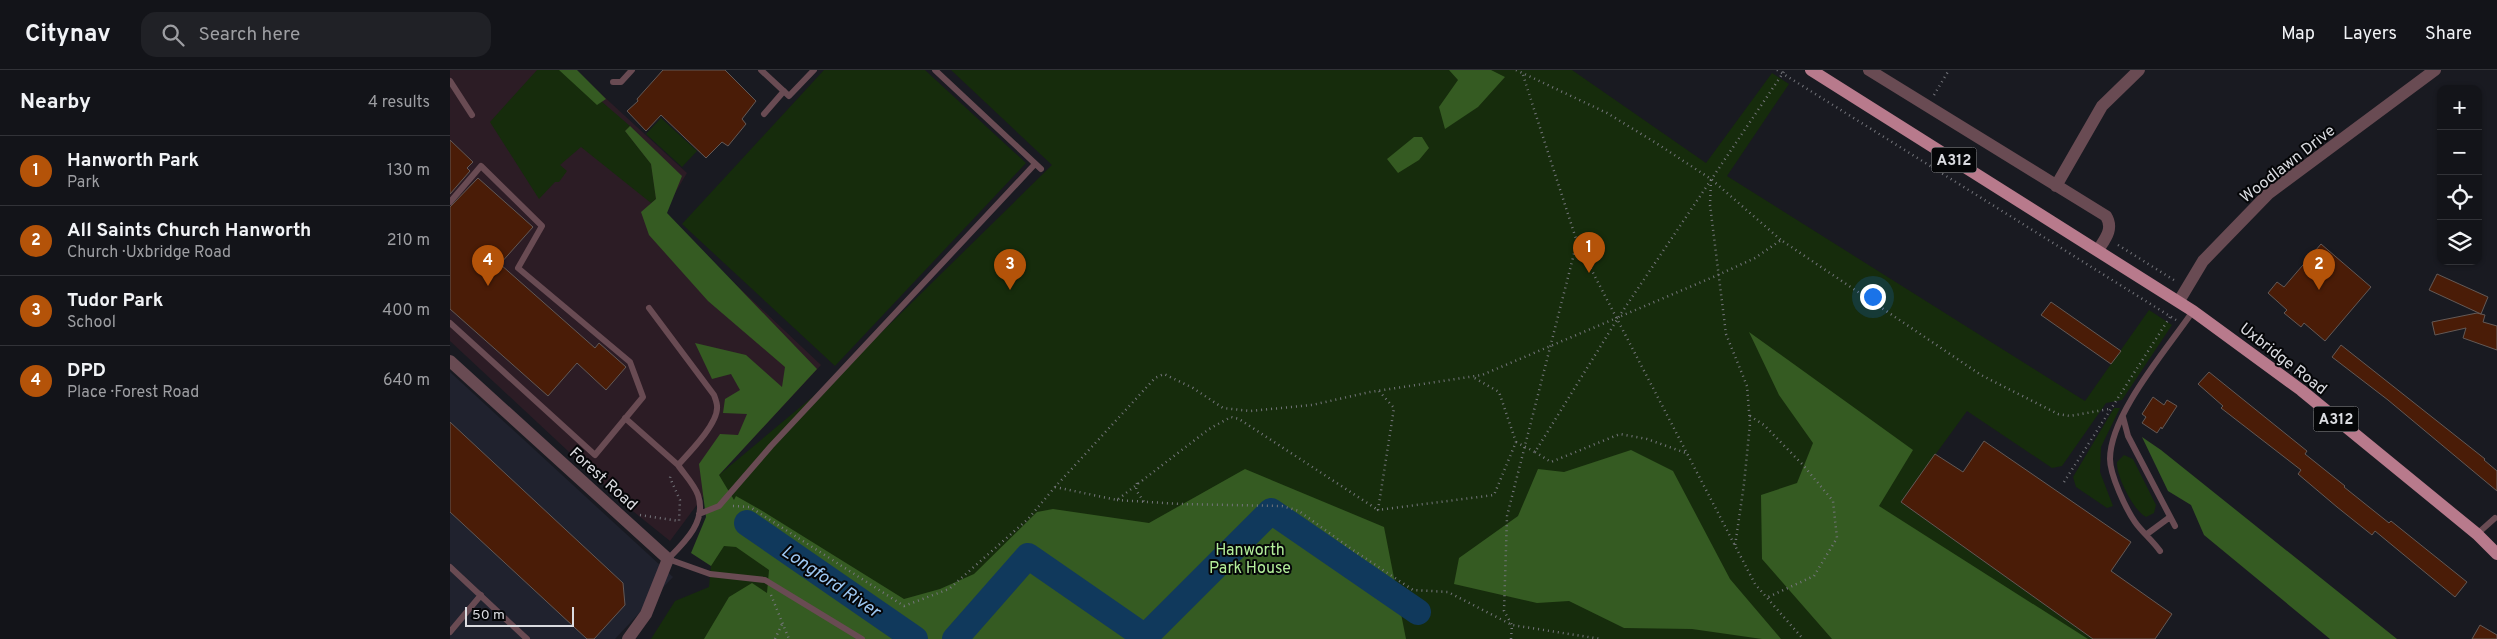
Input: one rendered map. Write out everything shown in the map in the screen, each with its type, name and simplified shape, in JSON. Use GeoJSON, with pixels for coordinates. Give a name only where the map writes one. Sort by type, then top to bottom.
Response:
{"type":"FeatureCollection","features":[{"type":"Feature","properties":{"kind":"main road","name":"Uxbridge Road"},"geometry":{"type":"LineString","coordinates":[[1811,70],[2193,311],[2301,390],[2487,541],[2497,554]]}},
{"type":"Feature","properties":{"kind":"street"},"geometry":{"type":"LineString","coordinates":[[1869,70],[2106,216],[2110,222],[2110,231],[2098,250]]}},
{"type":"Feature","properties":{"kind":"street"},"geometry":{"type":"LineString","coordinates":[[2056,186],[2102,106],[2139,70]]}},
{"type":"Feature","properties":{"kind":"street","name":"Woodlawn Drive"},"geometry":{"type":"LineString","coordinates":[[2178,301],[2203,261],[2268,194],[2435,70]]}},
{"type":"Feature","properties":{"kind":"street","name":"Forest Road"},"geometry":{"type":"LineString","coordinates":[[450,361],[668,559]]}},
{"type":"Feature","properties":{"kind":"street"},"geometry":{"type":"LineString","coordinates":[[628,639],[646,614],[668,559]]}},
{"type":"Feature","properties":{"kind":"lane"},"geometry":{"type":"LineString","coordinates":[[613,82],[621,82],[632,70]]}},
{"type":"Feature","properties":{"kind":"lane"},"geometry":{"type":"LineString","coordinates":[[761,70],[789,96],[814,70]]}},
{"type":"Feature","properties":{"kind":"lane"},"geometry":{"type":"LineString","coordinates":[[935,70],[1041,169]]}},
{"type":"Feature","properties":{"kind":"lane"},"geometry":{"type":"LineString","coordinates":[[450,81],[472,115]]}},
{"type":"Feature","properties":{"kind":"lane"},"geometry":{"type":"LineString","coordinates":[[764,114],[784,91]]}},
{"type":"Feature","properties":{"kind":"lane"},"geometry":{"type":"LineString","coordinates":[[699,514],[719,506],[784,432],[1035,164]]}},
{"type":"Feature","properties":{"kind":"lane"},"geometry":{"type":"LineString","coordinates":[[450,202],[481,166],[542,226],[518,268],[630,362],[643,397],[595,455],[450,324]]}},
{"type":"Feature","properties":{"kind":"lane"},"geometry":{"type":"LineString","coordinates":[[649,308],[714,395],[718,406],[715,418],[678,465]]}},
{"type":"Feature","properties":{"kind":"lane"},"geometry":{"type":"LineString","coordinates":[[2160,551],[2135,522],[2116,482],[2110,460],[2113,438],[2128,404],[2193,311]]}},
{"type":"Feature","properties":{"kind":"lane"},"geometry":{"type":"LineString","coordinates":[[2123,415],[2128,436],[2175,526]]}},
{"type":"Feature","properties":{"kind":"lane"},"geometry":{"type":"LineString","coordinates":[[625,418],[672,458],[698,494],[699,514],[689,537],[668,559],[710,574],[765,580],[862,639]]}},
{"type":"Feature","properties":{"kind":"lane"},"geometry":{"type":"LineString","coordinates":[[2147,534],[2170,517]]}},
{"type":"Feature","properties":{"kind":"lane"},"geometry":{"type":"LineString","coordinates":[[2487,541],[2495,518]]}},
{"type":"Feature","properties":{"kind":"lane"},"geometry":{"type":"LineString","coordinates":[[450,567],[527,639]]}},
{"type":"Feature","properties":{"kind":"lane"},"geometry":{"type":"LineString","coordinates":[[450,632],[481,595]]}},
{"type":"Feature","properties":{"kind":"path"},"geometry":{"type":"LineString","coordinates":[[1516,70],[1523,75],[1562,90],[1607,113],[1711,179],[1781,240],[1981,375],[2058,414],[2070,416],[2109,409]]}},
{"type":"Feature","properties":{"kind":"path"},"geometry":{"type":"LineString","coordinates":[[1777,70],[2183,325]]}},
{"type":"Feature","properties":{"kind":"path"},"geometry":{"type":"LineString","coordinates":[[1535,452],[1618,318],[1785,70]]}},
{"type":"Feature","properties":{"kind":"path"},"geometry":{"type":"LineString","coordinates":[[1927,107],[1950,70]]}},
{"type":"Feature","properties":{"kind":"path"},"geometry":{"type":"LineString","coordinates":[[1523,75],[1577,242],[1755,584],[1803,639]]}},
{"type":"Feature","properties":{"kind":"path"},"geometry":{"type":"LineString","coordinates":[[1711,179],[1710,205],[1726,334],[1747,386],[1749,416],[1744,484],[1735,546]]}},
{"type":"Feature","properties":{"kind":"path"},"geometry":{"type":"LineString","coordinates":[[2106,237],[2186,288]]}},
{"type":"Feature","properties":{"kind":"path"},"geometry":{"type":"LineString","coordinates":[[719,506],[750,507],[904,606],[949,589],[1028,519],[1055,486],[1155,378],[1164,374],[1193,388],[1223,408],[1237,410],[1312,405],[1380,391],[1473,377],[1482,375],[1718,275],[1755,258],[1781,240]]}},
{"type":"Feature","properties":{"kind":"path"},"geometry":{"type":"LineString","coordinates":[[1511,639],[1512,624],[1504,612],[1508,516],[1577,242]]}},
{"type":"Feature","properties":{"kind":"path"},"geometry":{"type":"LineString","coordinates":[[2064,482],[2109,409],[2170,317]]}},
{"type":"Feature","properties":{"kind":"path"},"geometry":{"type":"LineString","coordinates":[[1473,377],[1499,392],[1516,442],[1551,462],[1620,434],[1647,439],[1686,453]]}},
{"type":"Feature","properties":{"kind":"path"},"geometry":{"type":"LineString","coordinates":[[1378,510],[1394,408],[1380,391]]}},
{"type":"Feature","properties":{"kind":"path"},"geometry":{"type":"LineString","coordinates":[[1236,418],[1237,410]]}},
{"type":"Feature","properties":{"kind":"path"},"geometry":{"type":"LineString","coordinates":[[1749,416],[1764,425],[1803,465],[1833,501],[1837,538],[1814,576],[1766,598]]}},
{"type":"Feature","properties":{"kind":"path"},"geometry":{"type":"LineString","coordinates":[[1117,500],[1209,429],[1230,417],[1236,418],[1378,510],[1494,496],[1516,442]]}},
{"type":"Feature","properties":{"kind":"path"},"geometry":{"type":"LineString","coordinates":[[638,514],[655,519],[679,521],[680,500],[670,478],[672,458]]}},
{"type":"Feature","properties":{"kind":"path"},"geometry":{"type":"LineString","coordinates":[[1137,483],[1136,490],[1144,502]]}},
{"type":"Feature","properties":{"kind":"path"},"geometry":{"type":"LineString","coordinates":[[1055,486],[1117,500],[1282,506],[1299,511],[1413,590],[1448,592],[1512,624],[1601,639]]}},
{"type":"Feature","properties":{"kind":"path"},"geometry":{"type":"LineString","coordinates":[[765,580],[789,639]]}},
{"type":"Feature","properties":{"kind":"path"},"geometry":{"type":"LineString","coordinates":[[775,639],[782,624]]}},
{"type":"Feature","properties":{"kind":"shaded area"},"geometry":{"type":"Polygon","coordinates":[[[450,70],[575,70],[687,173],[662,215],[821,365],[719,475],[670,541],[629,508],[450,341],[450,70]]]}},
{"type":"Feature","properties":{"kind":"shaded area"},"geometry":{"type":"Polygon","coordinates":[[[450,372],[673,577],[615,639],[450,639],[450,372]]]}},
{"type":"Feature","properties":{"kind":"green space"},"geometry":{"type":"Polygon","coordinates":[[[537,70],[565,70],[630,126],[625,131],[651,164],[656,199],[651,203],[581,147],[560,165],[567,171],[559,182],[555,182],[539,199],[490,122],[537,70]]]}},
{"type":"Feature","properties":{"kind":"green space"},"geometry":{"type":"Polygon","coordinates":[[[559,70],[577,70],[606,99],[597,105],[559,70]]]}},
{"type":"Feature","properties":{"kind":"green space"},"geometry":{"type":"Polygon","coordinates":[[[824,70],[925,70],[1026,163],[835,366],[682,224],[824,70]]]}},
{"type":"Feature","properties":{"kind":"green space"},"geometry":{"type":"Polygon","coordinates":[[[951,70],[1572,70],[1706,163],[1772,73],[1789,84],[1727,176],[2085,401],[2149,310],[2172,325],[2122,400],[2106,403],[2062,466],[2052,468],[1967,411],[1901,502],[2093,639],[651,639],[675,601],[709,587],[719,475],[834,379],[1052,165],[951,70]]]}},
{"type":"Feature","properties":{"kind":"green space"},"geometry":{"type":"Polygon","coordinates":[[[1449,70],[1491,70],[1505,77],[1478,107],[1445,129],[1439,107],[1458,80],[1449,70]]]}},
{"type":"Feature","properties":{"kind":"green space"},"geometry":{"type":"Polygon","coordinates":[[[661,118],[697,151],[682,167],[646,134],[661,118]]]}},
{"type":"Feature","properties":{"kind":"green space","name":"Hanworth Park House"},"geometry":{"type":"Polygon","coordinates":[[[630,126],[682,176],[667,213],[817,369],[719,475],[734,500],[736,496],[759,509],[904,599],[940,589],[974,574],[1037,512],[1053,509],[1149,523],[1245,469],[1384,527],[1406,639],[704,639],[729,597],[752,583],[767,593],[769,570],[736,547],[724,546],[711,566],[691,553],[706,517],[699,464],[720,434],[738,435],[747,414],[723,413],[725,399],[740,390],[731,374],[712,379],[695,343],[746,355],[782,387],[785,367],[708,301],[649,235],[641,212],[656,199],[651,164],[625,131],[630,126]]]}},
{"type":"Feature","properties":{"kind":"green space"},"geometry":{"type":"Polygon","coordinates":[[[1414,137],[1422,137],[1429,148],[1419,160],[1398,173],[1387,159],[1414,137]]]}},
{"type":"Feature","properties":{"kind":"green space"},"geometry":{"type":"Polygon","coordinates":[[[1749,332],[1913,450],[1879,506],[2088,639],[1832,639],[1762,559],[1761,495],[1797,483],[1813,443],[1779,395],[1749,332]]]}},
{"type":"Feature","properties":{"kind":"green space"},"geometry":{"type":"Polygon","coordinates":[[[2114,408],[2120,408],[2101,447],[2100,472],[2113,506],[2107,508],[2076,487],[2073,477],[2114,408]]]}},
{"type":"Feature","properties":{"kind":"green space"},"geometry":{"type":"Polygon","coordinates":[[[2142,437],[2161,450],[2397,639],[2330,639],[2204,535],[2191,505],[2168,491],[2142,437]]]}},
{"type":"Feature","properties":{"kind":"green space"},"geometry":{"type":"Polygon","coordinates":[[[1631,450],[1673,471],[1730,579],[1781,639],[1762,639],[1692,629],[1624,628],[1569,601],[1537,603],[1454,584],[1459,558],[1518,516],[1538,469],[1564,472],[1631,450]]]}},
{"type":"Feature","properties":{"kind":"green space"},"geometry":{"type":"Polygon","coordinates":[[[2124,455],[2133,459],[2156,505],[2154,513],[2146,517],[2131,501],[2119,476],[2117,462],[2124,455]]]}},
{"type":"Feature","properties":{"kind":"building"},"geometry":{"type":"Polygon","coordinates":[[[663,70],[725,70],[756,101],[742,119],[746,124],[728,146],[722,142],[706,158],[661,115],[646,131],[627,111],[638,101],[637,99],[663,70]]]}},
{"type":"Feature","properties":{"kind":"building"},"geometry":{"type":"Polygon","coordinates":[[[450,140],[473,162],[467,168],[470,171],[450,194],[450,140]]]}},
{"type":"Feature","properties":{"kind":"building"},"geometry":{"type":"Polygon","coordinates":[[[478,178],[533,227],[500,264],[595,348],[599,343],[626,367],[606,390],[577,363],[548,396],[450,309],[450,207],[478,178]]]}},
{"type":"Feature","properties":{"kind":"building"},"geometry":{"type":"Polygon","coordinates":[[[2321,244],[2371,287],[2325,341],[2304,323],[2301,327],[2284,313],[2287,310],[2268,293],[2277,282],[2284,287],[2321,244]]]}},
{"type":"Feature","properties":{"kind":"building"},"geometry":{"type":"Polygon","coordinates":[[[2437,274],[2488,297],[2481,314],[2429,290],[2437,274]]]}},
{"type":"Feature","properties":{"kind":"building"},"geometry":{"type":"Polygon","coordinates":[[[2051,302],[2121,351],[2111,364],[2041,315],[2051,302]]]}},
{"type":"Feature","properties":{"kind":"building"},"geometry":{"type":"Polygon","coordinates":[[[2477,313],[2485,315],[2483,322],[2497,326],[2497,350],[2463,338],[2466,328],[2435,335],[2432,322],[2477,313]]]}},
{"type":"Feature","properties":{"kind":"building"},"geometry":{"type":"Polygon","coordinates":[[[2341,345],[2485,459],[2497,471],[2497,491],[2388,400],[2332,357],[2341,345]]]}},
{"type":"Feature","properties":{"kind":"building"},"geometry":{"type":"Polygon","coordinates":[[[2209,372],[2307,451],[2305,454],[2344,487],[2389,523],[2391,521],[2467,582],[2455,597],[2375,531],[2372,535],[2337,507],[2298,474],[2301,470],[2221,408],[2223,406],[2198,384],[2209,372]]]}},
{"type":"Feature","properties":{"kind":"building"},"geometry":{"type":"Polygon","coordinates":[[[2153,397],[2164,405],[2167,400],[2177,406],[2162,429],[2161,427],[2157,433],[2142,423],[2146,417],[2142,414],[2153,397]]]}},
{"type":"Feature","properties":{"kind":"building"},"geometry":{"type":"Polygon","coordinates":[[[450,422],[623,583],[625,605],[594,639],[587,639],[450,512],[450,422]]]}},
{"type":"Feature","properties":{"kind":"building"},"geometry":{"type":"Polygon","coordinates":[[[1984,441],[2131,542],[2111,571],[2172,614],[2155,639],[2093,639],[1901,502],[1935,454],[1963,472],[1984,441]]]}},
{"type":"Feature","properties":{"kind":"building"},"geometry":{"type":"Polygon","coordinates":[[[2480,625],[2497,635],[2497,639],[2472,639],[2480,625]]]}},
{"type":"Feature","properties":{"kind":"waterway","name":"Longford River"},"geometry":{"type":"LineString","coordinates":[[955,639],[1028,556],[1145,637],[1271,511],[1418,612]]}},
{"type":"Feature","properties":{"kind":"waterway","name":"Longford River"},"geometry":{"type":"LineString","coordinates":[[747,523],[915,639]]}},
{"type":"Feature","properties":{"kind":"place","name":"Hanworth Park"},"geometry":{"type":"Point","coordinates":[1589,273]}},
{"type":"Feature","properties":{"kind":"place","name":"DPD"},"geometry":{"type":"Point","coordinates":[488,286]}},
{"type":"Feature","properties":{"kind":"place","name":"Tudor Park"},"geometry":{"type":"Point","coordinates":[1010,290]}},
{"type":"Feature","properties":{"kind":"place","name":"All Saints Church Hanworth"},"geometry":{"type":"Point","coordinates":[2319,290]}}]}
